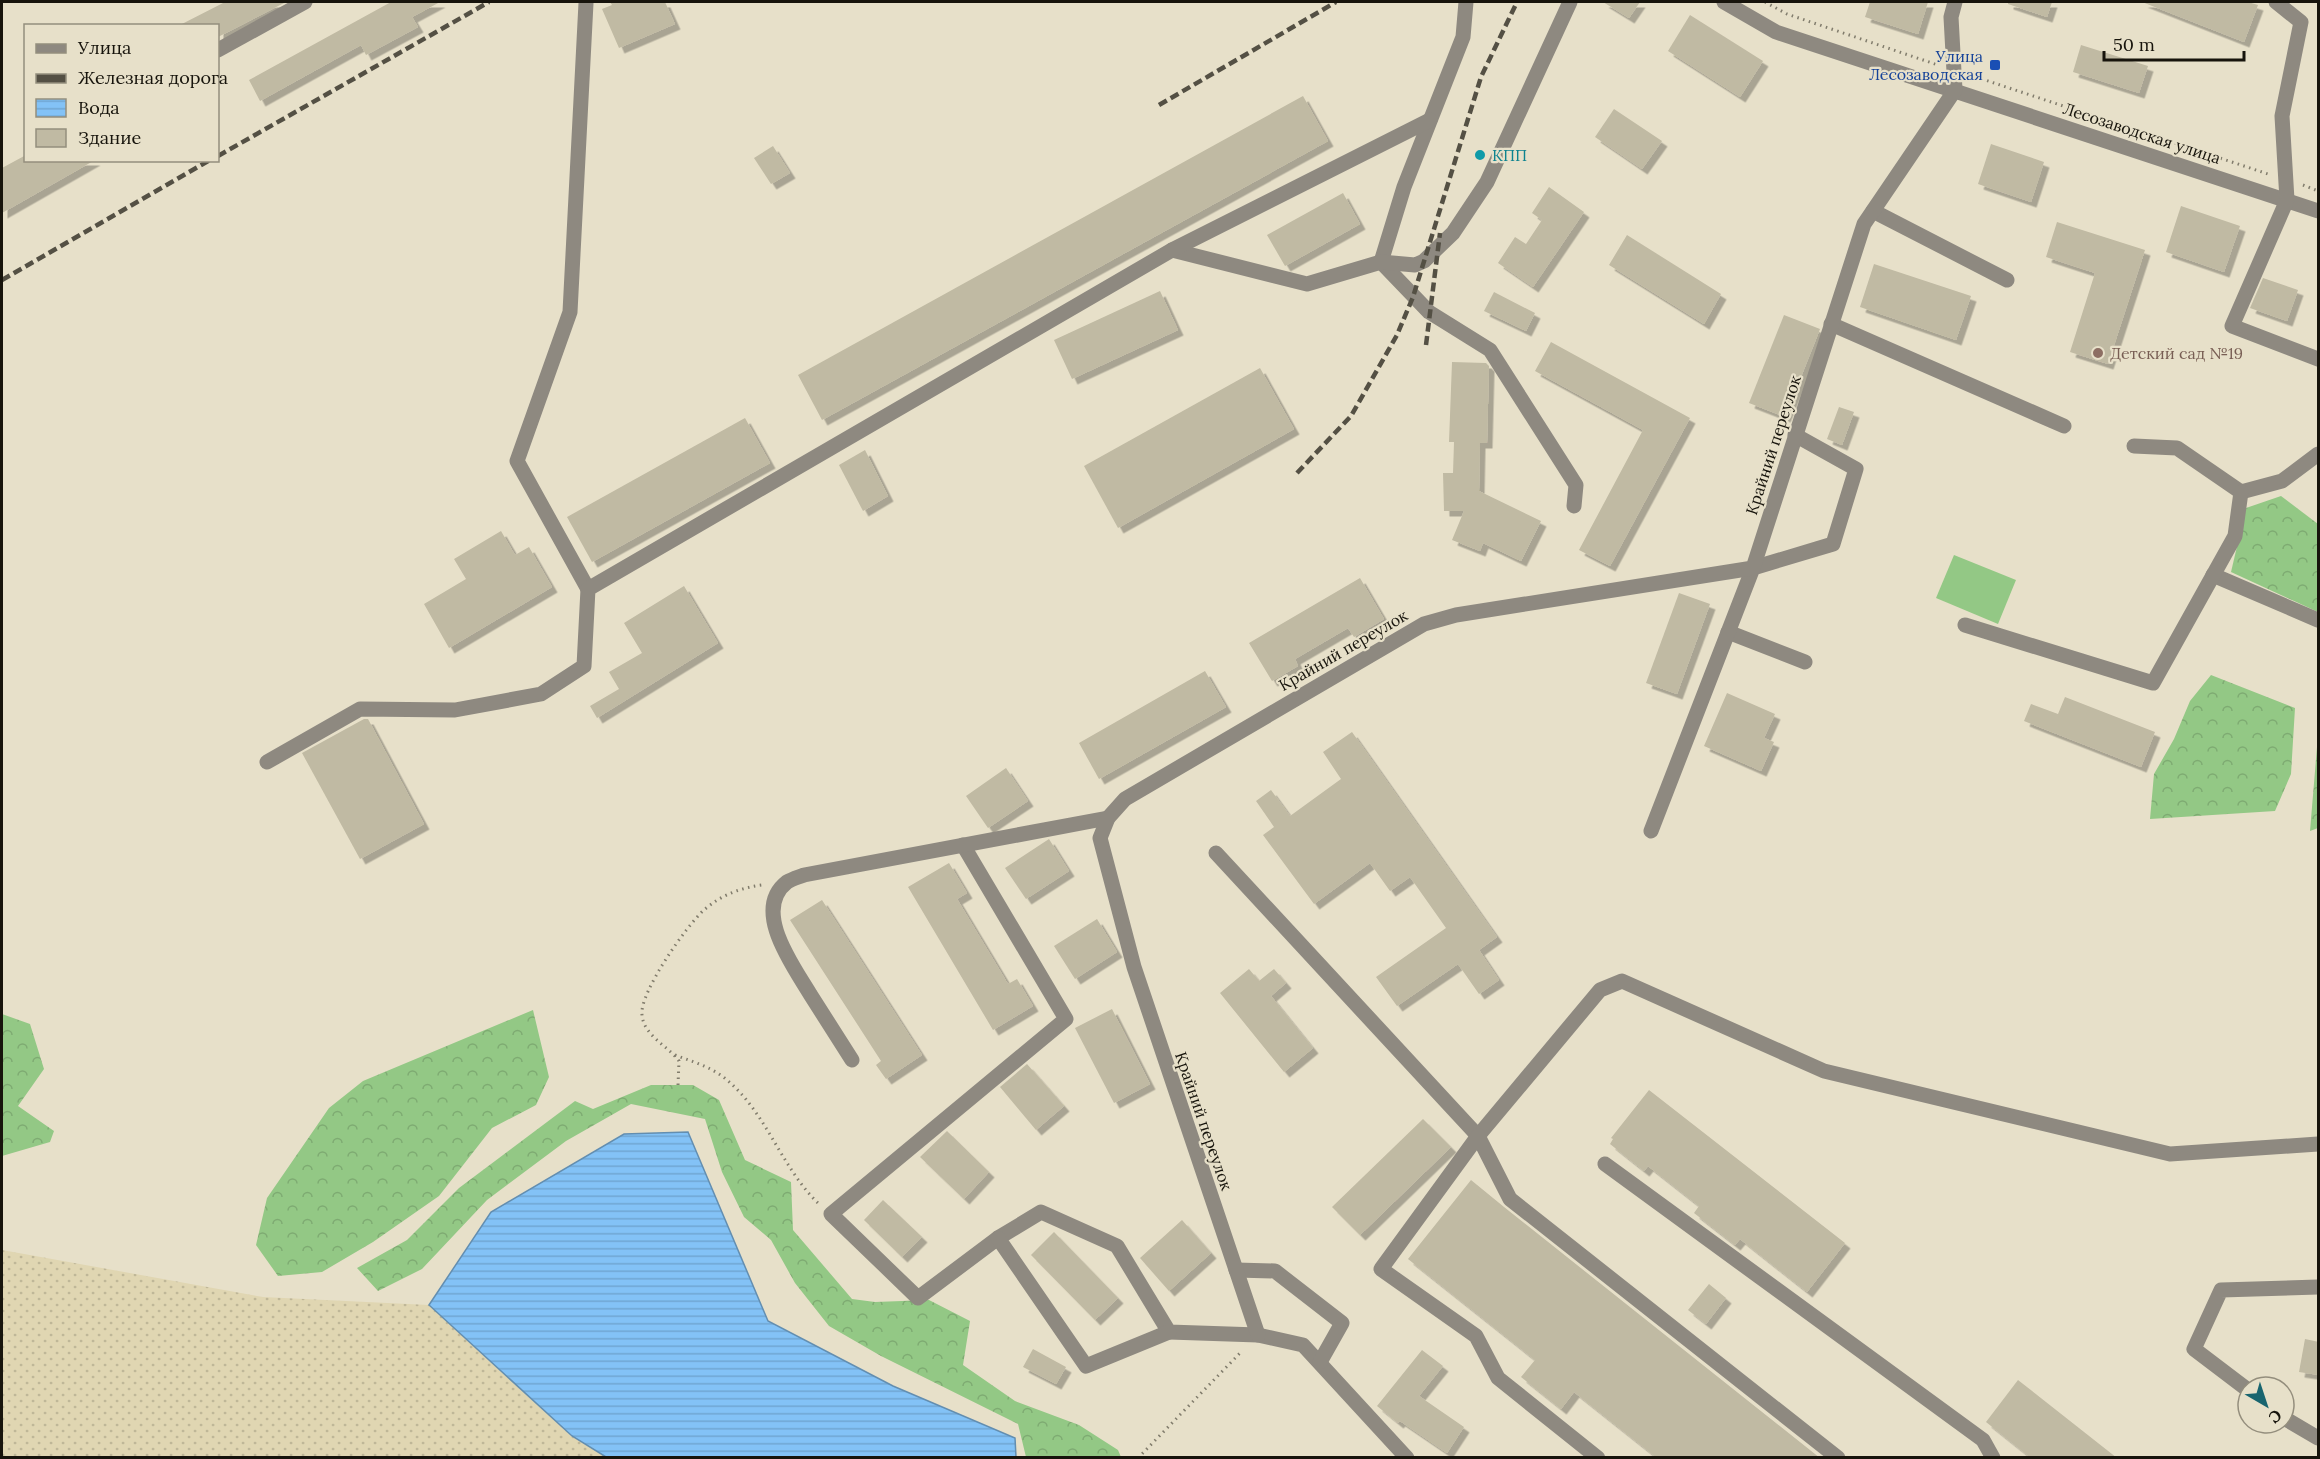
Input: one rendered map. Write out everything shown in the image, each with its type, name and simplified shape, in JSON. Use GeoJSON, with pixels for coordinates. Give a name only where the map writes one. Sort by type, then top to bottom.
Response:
{"type":"FeatureCollection","features":[{"type":"Feature","properties":{"kind":"street"},"geometry":{"type":"LineString","coordinates":[[219,49],[305,2]]}},
{"type":"Feature","properties":{"kind":"street"},"geometry":{"type":"LineString","coordinates":[[1381,262],[1404,188],[1463,37],[1466,2]]}},
{"type":"Feature","properties":{"kind":"street"},"geometry":{"type":"LineString","coordinates":[[1172,250],[1307,284],[1381,262],[1415,265],[1445,242],[1459,225],[1494,169],[1528,89],[1570,2]]}},
{"type":"Feature","properties":{"kind":"street","name":"Лесозаводская улица"},"geometry":{"type":"LineString","coordinates":[[1724,2],[1776,32],[2319,211]]}},
{"type":"Feature","properties":{"kind":"street"},"geometry":{"type":"LineString","coordinates":[[1955,2],[1951,17],[1955,90]]}},
{"type":"Feature","properties":{"kind":"street"},"geometry":{"type":"LineString","coordinates":[[2276,2],[2301,22],[2282,116],[2288,180],[2287,200],[2232,326],[2319,359]]}},
{"type":"Feature","properties":{"kind":"street"},"geometry":{"type":"LineString","coordinates":[[267,762],[360,709],[455,710],[541,694],[584,666],[588,589],[517,460],[570,312],[586,3]]}},
{"type":"Feature","properties":{"kind":"street","name":"Крайний переулок"},"geometry":{"type":"LineString","coordinates":[[1257,1335],[1134,968],[1100,838],[1108,818],[1125,799],[1425,624],[1456,615],[1753,568],[1864,224],[1955,90]]}},
{"type":"Feature","properties":{"kind":"street"},"geometry":{"type":"LineString","coordinates":[[588,589],[1172,250],[1430,120]]}},
{"type":"Feature","properties":{"kind":"street"},"geometry":{"type":"LineString","coordinates":[[1873,211],[2007,280]]}},
{"type":"Feature","properties":{"kind":"street"},"geometry":{"type":"LineString","coordinates":[[1381,262],[1429,312],[1490,350],[1576,484],[1574,506]]}},
{"type":"Feature","properties":{"kind":"street"},"geometry":{"type":"LineString","coordinates":[[1831,324],[2064,426]]}},
{"type":"Feature","properties":{"kind":"street"},"geometry":{"type":"LineString","coordinates":[[1651,831],[1753,568],[1833,544],[1856,470],[1796,435]]}},
{"type":"Feature","properties":{"kind":"street"},"geometry":{"type":"LineString","coordinates":[[2134,446],[2177,448],[2241,492],[2282,481],[2319,454]]}},
{"type":"Feature","properties":{"kind":"street"},"geometry":{"type":"LineString","coordinates":[[1965,625],[2153,683],[2235,536],[2241,492]]}},
{"type":"Feature","properties":{"kind":"street"},"geometry":{"type":"LineString","coordinates":[[2213,575],[2319,620]]}},
{"type":"Feature","properties":{"kind":"street"},"geometry":{"type":"LineString","coordinates":[[1728,632],[1805,662]]}},
{"type":"Feature","properties":{"kind":"street"},"geometry":{"type":"LineString","coordinates":[[852,1060],[783,950],[775,929],[773,909],[779,892],[787,882],[804,875],[1108,818]]}},
{"type":"Feature","properties":{"kind":"street"},"geometry":{"type":"LineString","coordinates":[[963,845],[1066,1019],[831,1214],[918,1298],[998,1238],[1041,1212],[1117,1246],[1169,1332]]}},
{"type":"Feature","properties":{"kind":"street"},"geometry":{"type":"LineString","coordinates":[[1216,853],[1478,1136],[1510,1199],[1838,1458]]}},
{"type":"Feature","properties":{"kind":"street"},"geometry":{"type":"LineString","coordinates":[[1598,1458],[1498,1378],[1476,1336],[1381,1269],[1478,1136],[1600,990],[1622,981],[1824,1071],[2170,1154],[2319,1144]]}},
{"type":"Feature","properties":{"kind":"street"},"geometry":{"type":"LineString","coordinates":[[1605,1164],[1983,1440],[1993,1458]]}},
{"type":"Feature","properties":{"kind":"street"},"geometry":{"type":"LineString","coordinates":[[998,1238],[1086,1366],[1169,1332],[1257,1335],[1303,1345],[1407,1458]]}},
{"type":"Feature","properties":{"kind":"street"},"geometry":{"type":"LineString","coordinates":[[1236,1270],[1275,1271],[1342,1323],[1320,1362]]}},
{"type":"Feature","properties":{"kind":"street"},"geometry":{"type":"LineString","coordinates":[[2236,1381],[2194,1349],[2221,1290],[2319,1287]]}},
{"type":"Feature","properties":{"kind":"street"},"geometry":{"type":"LineString","coordinates":[[2296,1425],[2319,1438]]}},
{"type":"Feature","properties":{"kind":"path"},"geometry":{"type":"LineString","coordinates":[[1765,2],[1787,14],[2319,190]]}},
{"type":"Feature","properties":{"kind":"path"},"geometry":{"type":"LineString","coordinates":[[678,1085],[679,1061],[649,1031],[641,1013],[651,985],[687,929],[703,910],[740,888],[787,882]]}},
{"type":"Feature","properties":{"kind":"path"},"geometry":{"type":"LineString","coordinates":[[674,1054],[722,1076],[770,1132],[809,1194],[831,1214]]}},
{"type":"Feature","properties":{"kind":"path"},"geometry":{"type":"LineString","coordinates":[[1138,1458],[1257,1335]]}},
{"type":"Feature","properties":{"kind":"green space"},"geometry":{"type":"Polygon","coordinates":[[[2281,496],[2318,524],[2318,612],[2231,572],[2246,508],[2281,496]]]}},
{"type":"Feature","properties":{"kind":"green space"},"geometry":{"type":"Polygon","coordinates":[[[1954,555],[2016,580],[1998,624],[1936,598],[1954,555]]]}},
{"type":"Feature","properties":{"kind":"green space"},"geometry":{"type":"Polygon","coordinates":[[[2211,675],[2295,708],[2291,774],[2275,811],[2150,819],[2154,774],[2174,739],[2190,701],[2211,675]]]}},
{"type":"Feature","properties":{"kind":"green space"},"geometry":{"type":"Polygon","coordinates":[[[2318,735],[2318,828],[2310,831],[2318,735]]]}},
{"type":"Feature","properties":{"kind":"green space"},"geometry":{"type":"Polygon","coordinates":[[[533,1010],[549,1077],[536,1105],[492,1128],[439,1196],[373,1242],[322,1272],[278,1276],[256,1245],[267,1198],[329,1108],[363,1081],[533,1010]]]}},
{"type":"Feature","properties":{"kind":"green space"},"geometry":{"type":"Polygon","coordinates":[[[2,1014],[30,1024],[44,1069],[18,1106],[54,1131],[50,1142],[2,1156],[2,1014]]]}},
{"type":"Feature","properties":{"kind":"green space"},"geometry":{"type":"Polygon","coordinates":[[[651,1085],[693,1085],[719,1100],[745,1160],[791,1182],[793,1230],[852,1299],[875,1302],[929,1300],[970,1321],[963,1365],[1015,1401],[1079,1425],[1118,1450],[1121,1457],[1026,1457],[1018,1424],[881,1356],[829,1326],[795,1283],[771,1240],[744,1217],[722,1172],[705,1119],[631,1104],[566,1141],[487,1200],[422,1269],[378,1291],[357,1268],[407,1240],[459,1188],[575,1101],[593,1109],[651,1085]]]}},
{"type":"Feature","properties":{"kind":"sand"},"geometry":{"type":"Polygon","coordinates":[[[2,1250],[263,1297],[429,1305],[571,1436],[606,1457],[2,1457],[2,1250]]]}},
{"type":"Feature","properties":{"kind":"water"},"geometry":{"type":"Polygon","coordinates":[[[688,1132],[768,1321],[893,1386],[1015,1438],[1016,1457],[606,1457],[572,1436],[429,1305],[491,1212],[624,1134],[688,1132]]]}},
{"type":"Feature","properties":{"kind":"building"},"geometry":{"type":"Polygon","coordinates":[[[225,2],[286,2],[219,36],[219,24],[182,24],[225,2]]]}},
{"type":"Feature","properties":{"kind":"building"},"geometry":{"type":"Polygon","coordinates":[[[391,2],[440,2],[412,17],[418,27],[366,55],[361,45],[260,101],[249,80],[391,2]]]}},
{"type":"Feature","properties":{"kind":"building"},"geometry":{"type":"Polygon","coordinates":[[[610,2],[665,2],[675,24],[619,48],[602,9],[612,5],[610,2]]]}},
{"type":"Feature","properties":{"kind":"building"},"geometry":{"type":"Polygon","coordinates":[[[1603,2],[1640,2],[1629,18],[1603,2]]]}},
{"type":"Feature","properties":{"kind":"building"},"geometry":{"type":"Polygon","coordinates":[[[1870,2],[1928,2],[1918,34],[1865,17],[1870,2]]]}},
{"type":"Feature","properties":{"kind":"building"},"geometry":{"type":"Polygon","coordinates":[[[2008,2],[2052,2],[2047,17],[2008,4],[2008,2]]]}},
{"type":"Feature","properties":{"kind":"building"},"geometry":{"type":"Polygon","coordinates":[[[2142,2],[2248,2],[2258,5],[2244,42],[2142,2]]]}},
{"type":"Feature","properties":{"kind":"building"},"geometry":{"type":"Polygon","coordinates":[[[1690,15],[1763,61],[1740,97],[1668,51],[1690,15]]]}},
{"type":"Feature","properties":{"kind":"building"},"geometry":{"type":"Polygon","coordinates":[[[2081,45],[2148,66],[2139,93],[2073,72],[2081,45]]]}},
{"type":"Feature","properties":{"kind":"building"},"geometry":{"type":"Polygon","coordinates":[[[1303,96],[1328,141],[822,420],[798,375],[1303,96]]]}},
{"type":"Feature","properties":{"kind":"building"},"geometry":{"type":"Polygon","coordinates":[[[1614,109],[1662,141],[1642,169],[1595,137],[1614,109]]]}},
{"type":"Feature","properties":{"kind":"building"},"geometry":{"type":"Polygon","coordinates":[[[1991,144],[2044,162],[2031,202],[1978,184],[1991,144]]]}},
{"type":"Feature","properties":{"kind":"building"},"geometry":{"type":"Polygon","coordinates":[[[773,146],[790,173],[771,184],[754,158],[773,146]]]}},
{"type":"Feature","properties":{"kind":"building"},"geometry":{"type":"Polygon","coordinates":[[[24,156],[24,162],[91,162],[2,213],[2,168],[24,156]]]}},
{"type":"Feature","properties":{"kind":"building"},"geometry":{"type":"Polygon","coordinates":[[[1549,187],[1584,212],[1533,287],[1498,263],[1515,237],[1526,244],[1542,220],[1532,213],[1549,187]]]}},
{"type":"Feature","properties":{"kind":"building"},"geometry":{"type":"Polygon","coordinates":[[[1343,193],[1360,224],[1285,266],[1267,235],[1343,193]]]}},
{"type":"Feature","properties":{"kind":"building"},"geometry":{"type":"Polygon","coordinates":[[[2181,206],[2240,226],[2224,272],[2166,252],[2181,206]]]}},
{"type":"Feature","properties":{"kind":"building"},"geometry":{"type":"Polygon","coordinates":[[[2057,222],[2145,250],[2108,364],[2070,352],[2095,273],[2046,257],[2057,222]]]}},
{"type":"Feature","properties":{"kind":"building"},"geometry":{"type":"Polygon","coordinates":[[[1627,235],[1721,294],[1704,324],[1609,265],[1627,235]]]}},
{"type":"Feature","properties":{"kind":"building"},"geometry":{"type":"Polygon","coordinates":[[[1874,264],[1971,296],[1956,340],[1860,307],[1874,264]]]}},
{"type":"Feature","properties":{"kind":"building"},"geometry":{"type":"Polygon","coordinates":[[[2263,278],[2298,290],[2287,321],[2250,308],[2263,278]]]}},
{"type":"Feature","properties":{"kind":"building"},"geometry":{"type":"Polygon","coordinates":[[[1160,291],[1178,330],[1072,379],[1054,340],[1160,291]]]}},
{"type":"Feature","properties":{"kind":"building"},"geometry":{"type":"Polygon","coordinates":[[[1494,292],[1535,313],[1526,331],[1484,311],[1494,292]]]}},
{"type":"Feature","properties":{"kind":"building"},"geometry":{"type":"Polygon","coordinates":[[[1784,315],[1820,329],[1785,417],[1749,403],[1784,315]]]}},
{"type":"Feature","properties":{"kind":"building"},"geometry":{"type":"Polygon","coordinates":[[[1551,342],[1690,418],[1610,566],[1579,550],[1643,430],[1535,371],[1551,342]]]}},
{"type":"Feature","properties":{"kind":"building"},"geometry":{"type":"Polygon","coordinates":[[[1452,362],[1486,363],[1489,366],[1487,443],[1480,443],[1479,491],[1541,521],[1521,561],[1483,543],[1480,551],[1452,540],[1464,511],[1444,511],[1443,473],[1453,473],[1454,442],[1449,442],[1452,362]]]}},
{"type":"Feature","properties":{"kind":"building"},"geometry":{"type":"Polygon","coordinates":[[[1260,368],[1294,429],[1118,528],[1084,466],[1260,368]]]}},
{"type":"Feature","properties":{"kind":"building"},"geometry":{"type":"Polygon","coordinates":[[[1839,407],[1854,412],[1842,445],[1827,439],[1839,407]]]}},
{"type":"Feature","properties":{"kind":"building"},"geometry":{"type":"Polygon","coordinates":[[[745,418],[770,463],[592,562],[567,517],[745,418]]]}},
{"type":"Feature","properties":{"kind":"building"},"geometry":{"type":"Polygon","coordinates":[[[865,450],[888,496],[863,511],[839,465],[865,450]]]}},
{"type":"Feature","properties":{"kind":"building"},"geometry":{"type":"Polygon","coordinates":[[[501,531],[515,555],[529,547],[552,587],[449,648],[424,604],[466,579],[454,559],[501,531]]]}},
{"type":"Feature","properties":{"kind":"building"},"geometry":{"type":"Polygon","coordinates":[[[1360,578],[1384,619],[1354,637],[1348,628],[1295,659],[1298,666],[1272,681],[1249,643],[1360,578]]]}},
{"type":"Feature","properties":{"kind":"building"},"geometry":{"type":"Polygon","coordinates":[[[684,586],[718,643],[597,718],[590,706],[619,689],[609,672],[642,653],[624,623],[684,586]]]}},
{"type":"Feature","properties":{"kind":"building"},"geometry":{"type":"Polygon","coordinates":[[[1679,593],[1710,604],[1677,694],[1646,683],[1679,593]]]}},
{"type":"Feature","properties":{"kind":"building"},"geometry":{"type":"Polygon","coordinates":[[[1205,671],[1226,707],[1099,779],[1079,743],[1205,671]]]}},
{"type":"Feature","properties":{"kind":"building"},"geometry":{"type":"Polygon","coordinates":[[[1727,693],[1775,714],[1764,738],[1774,742],[1761,771],[1704,746],[1727,693]]]}},
{"type":"Feature","properties":{"kind":"building"},"geometry":{"type":"Polygon","coordinates":[[[2065,697],[2155,732],[2141,767],[2024,721],[2031,704],[2058,714],[2065,697]]]}},
{"type":"Feature","properties":{"kind":"building"},"geometry":{"type":"Polygon","coordinates":[[[364,719],[368,719],[424,824],[360,859],[302,753],[364,719]]]}},
{"type":"Feature","properties":{"kind":"building"},"geometry":{"type":"Polygon","coordinates":[[[1352,732],[1497,937],[1479,950],[1499,980],[1479,994],[1458,964],[1397,1006],[1376,977],[1446,928],[1410,877],[1390,891],[1370,863],[1314,904],[1263,835],[1274,827],[1256,801],[1271,790],[1290,816],[1341,779],[1323,752],[1352,732]]]}},
{"type":"Feature","properties":{"kind":"building"},"geometry":{"type":"Polygon","coordinates":[[[1006,768],[1028,801],[988,828],[966,796],[1006,768]]]}},
{"type":"Feature","properties":{"kind":"building"},"geometry":{"type":"Polygon","coordinates":[[[1049,839],[1069,871],[1026,899],[1005,868],[1049,839]]]}},
{"type":"Feature","properties":{"kind":"building"},"geometry":{"type":"Polygon","coordinates":[[[949,863],[967,893],[957,899],[1008,984],[1017,979],[1033,1006],[993,1030],[908,887],[949,863]]]}},
{"type":"Feature","properties":{"kind":"building"},"geometry":{"type":"Polygon","coordinates":[[[822,900],[922,1055],[886,1079],[876,1065],[881,1061],[790,920],[822,900]]]}},
{"type":"Feature","properties":{"kind":"building"},"geometry":{"type":"Polygon","coordinates":[[[1097,919],[1117,952],[1075,979],[1054,946],[1097,919]]]}},
{"type":"Feature","properties":{"kind":"building"},"geometry":{"type":"Polygon","coordinates":[[[1249,969],[1259,981],[1274,969],[1286,983],[1271,996],[1313,1048],[1284,1072],[1220,993],[1249,969]]]}},
{"type":"Feature","properties":{"kind":"building"},"geometry":{"type":"Polygon","coordinates":[[[1112,1009],[1150,1084],[1114,1103],[1075,1028],[1112,1009]]]}},
{"type":"Feature","properties":{"kind":"building"},"geometry":{"type":"Polygon","coordinates":[[[1027,1064],[1064,1106],[1036,1130],[1000,1087],[1027,1064]]]}},
{"type":"Feature","properties":{"kind":"building"},"geometry":{"type":"Polygon","coordinates":[[[1649,1090],[1845,1243],[1807,1292],[1740,1239],[1735,1245],[1694,1213],[1699,1206],[1648,1166],[1644,1171],[1610,1144],[1613,1139],[1611,1138],[1649,1090]]]}},
{"type":"Feature","properties":{"kind":"building"},"geometry":{"type":"Polygon","coordinates":[[[1423,1119],[1451,1147],[1360,1235],[1332,1207],[1423,1119]]]}},
{"type":"Feature","properties":{"kind":"building"},"geometry":{"type":"Polygon","coordinates":[[[947,1131],[989,1172],[964,1199],[920,1157],[947,1131]]]}},
{"type":"Feature","properties":{"kind":"building"},"geometry":{"type":"Polygon","coordinates":[[[1471,1180],[1820,1458],[1657,1458],[1574,1392],[1561,1409],[1521,1377],[1535,1360],[1408,1259],[1471,1180]]]}},
{"type":"Feature","properties":{"kind":"building"},"geometry":{"type":"Polygon","coordinates":[[[883,1200],[922,1237],[902,1257],[864,1220],[883,1200]]]}},
{"type":"Feature","properties":{"kind":"building"},"geometry":{"type":"Polygon","coordinates":[[[1182,1220],[1211,1253],[1169,1291],[1140,1258],[1182,1220]]]}},
{"type":"Feature","properties":{"kind":"building"},"geometry":{"type":"Polygon","coordinates":[[[1054,1232],[1118,1298],[1095,1320],[1031,1255],[1054,1232]]]}},
{"type":"Feature","properties":{"kind":"building"},"geometry":{"type":"Polygon","coordinates":[[[1709,1284],[1726,1298],[1706,1324],[1688,1310],[1709,1284]]]}},
{"type":"Feature","properties":{"kind":"building"},"geometry":{"type":"Polygon","coordinates":[[[2305,1339],[2319,1342],[2319,1375],[2299,1372],[2305,1339]]]}},
{"type":"Feature","properties":{"kind":"building"},"geometry":{"type":"Polygon","coordinates":[[[1033,1349],[1066,1367],[1056,1384],[1023,1367],[1033,1349]]]}},
{"type":"Feature","properties":{"kind":"building"},"geometry":{"type":"Polygon","coordinates":[[[1422,1350],[1443,1366],[1419,1396],[1464,1427],[1447,1453],[1400,1421],[1398,1423],[1377,1406],[1422,1350]]]}},
{"type":"Feature","properties":{"kind":"building"},"geometry":{"type":"Polygon","coordinates":[[[2018,1380],[2117,1458],[2031,1458],[1986,1422],[2018,1380]]]}},
{"type":"Feature","properties":{"kind":"railway"},"geometry":{"type":"LineString","coordinates":[[219,155],[489,2]]}},
{"type":"Feature","properties":{"kind":"railway"},"geometry":{"type":"LineString","coordinates":[[1159,105],[1336,2]]}},
{"type":"Feature","properties":{"kind":"railway"},"geometry":{"type":"LineString","coordinates":[[1297,473],[1351,416],[1397,335],[1413,297],[1481,77],[1517,2]]}},
{"type":"Feature","properties":{"kind":"railway"},"geometry":{"type":"LineString","coordinates":[[2,280],[207,162]]}},
{"type":"Feature","properties":{"kind":"railway"},"geometry":{"type":"LineString","coordinates":[[1426,345],[1440,233]]}},
{"type":"Feature","properties":{"kind":"place","name":"Улица Лесозаводская"},"geometry":{"type":"Point","coordinates":[1995,65]}},
{"type":"Feature","properties":{"kind":"place","name":"КПП"},"geometry":{"type":"Point","coordinates":[1480,155]}},
{"type":"Feature","properties":{"kind":"place","name":"Детский сад №19"},"geometry":{"type":"Point","coordinates":[2098,353]}}]}
